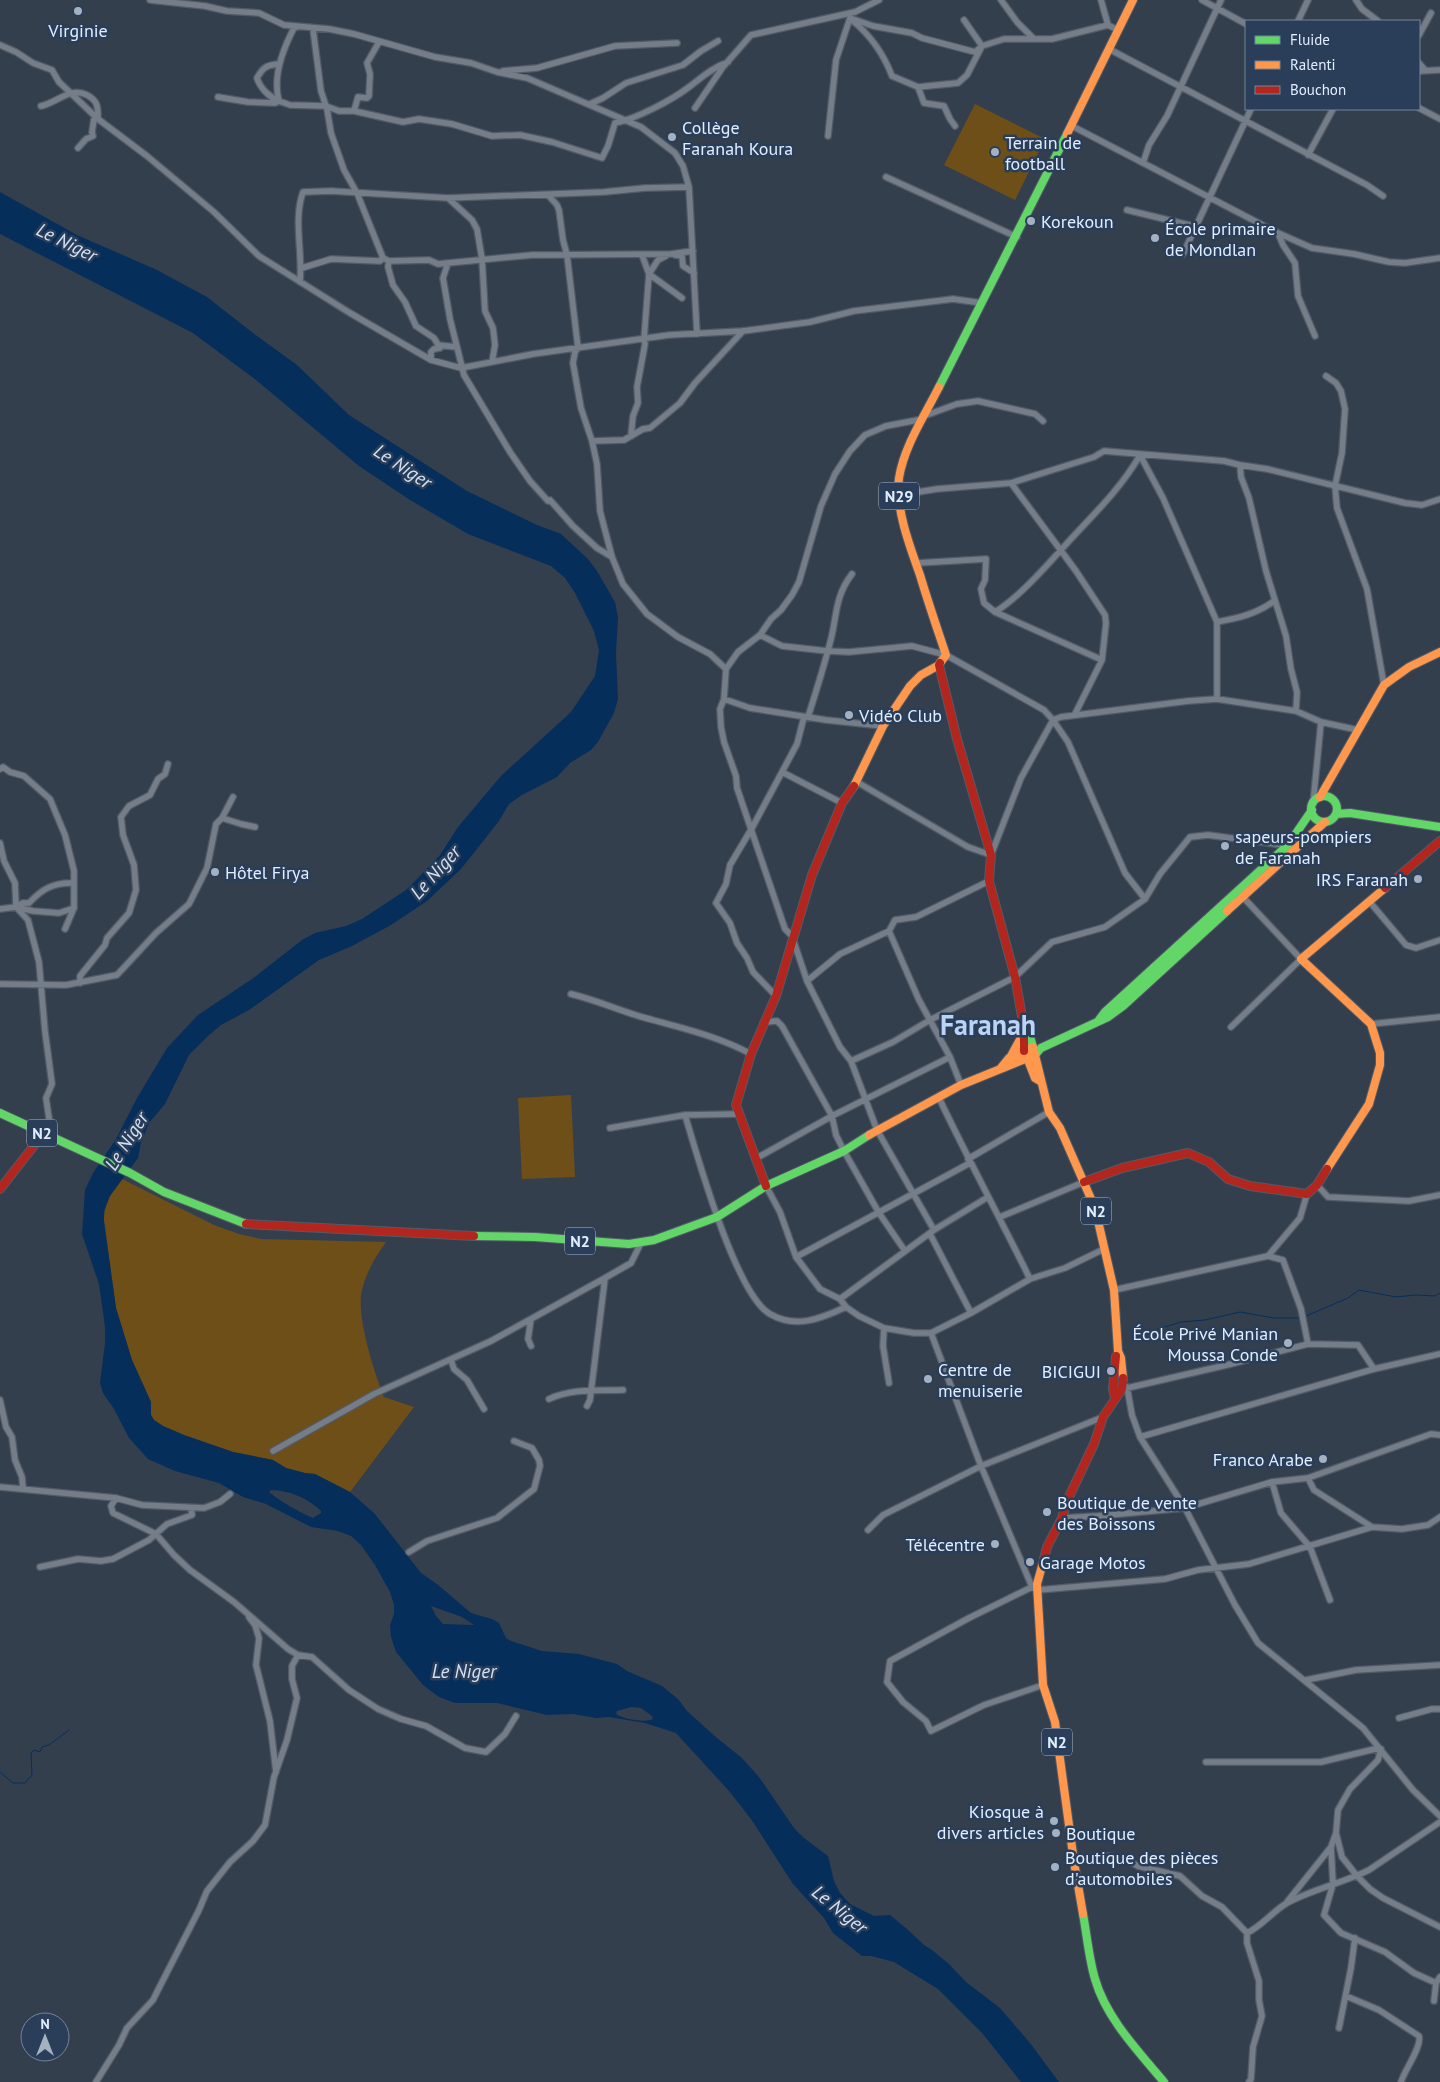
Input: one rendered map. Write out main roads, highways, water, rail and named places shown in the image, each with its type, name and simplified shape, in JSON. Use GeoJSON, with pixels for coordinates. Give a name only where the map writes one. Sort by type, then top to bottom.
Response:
{"type":"FeatureCollection","features":[{"type":"Feature","properties":{"kind":"main road","name":"N29"},"geometry":{"type":"LineString","coordinates":[[939,665],[946,655],[907,536],[899,495],[899,479],[902,465],[923,418],[1017,237],[1133,0]]}},
{"type":"Feature","properties":{"kind":"main road"},"geometry":{"type":"LineString","coordinates":[[1292,847],[1312,807],[1320,797],[1384,685],[1409,667],[1440,652]]}},
{"type":"Feature","properties":{"kind":"main road"},"geometry":{"type":"LineString","coordinates":[[766,1186],[736,1105],[751,1054],[776,996],[792,936],[812,874],[842,803],[857,782],[883,726],[910,686],[921,675],[939,665],[957,739],[991,855],[989,881],[1015,977],[1023,1031],[1011,1062],[1037,1079]]}},
{"type":"Feature","properties":{"kind":"main road"},"geometry":{"type":"LineString","coordinates":[[1330,779],[1336,814]]}},
{"type":"Feature","properties":{"kind":"main road"},"geometry":{"type":"LineString","coordinates":[[1320,797],[1326,797],[1350,813]]}},
{"type":"Feature","properties":{"kind":"main road"},"geometry":{"type":"LineString","coordinates":[[1312,807],[1316,819],[1325,822]]}},
{"type":"Feature","properties":{"kind":"main road"},"geometry":{"type":"LineString","coordinates":[[1036,1050],[1108,1018],[1292,847],[1325,822],[1332,819],[1336,814],[1350,813],[1440,827]]}},
{"type":"Feature","properties":{"kind":"main road"},"geometry":{"type":"LineString","coordinates":[[1084,1182],[1122,1168],[1188,1153],[1209,1162],[1228,1179],[1250,1186],[1307,1194],[1317,1185],[1368,1104],[1380,1065],[1380,1053],[1371,1024],[1301,959],[1440,841]]}},
{"type":"Feature","properties":{"kind":"main road","name":"N2"},"geometry":{"type":"LineString","coordinates":[[1037,1079],[1036,1050],[1029,1033],[1023,1031],[1024,1051],[1027,1059],[1095,1208],[1114,1290],[1118,1351],[1123,1374],[1119,1391],[1103,1417],[1094,1444],[1067,1501],[1062,1518],[1047,1547],[1040,1568],[1035,1588],[1043,1685],[1055,1722],[1074,1862],[1091,1966],[1099,1993],[1164,2082]]}},
{"type":"Feature","properties":{"kind":"main road","name":"N2"},"geometry":{"type":"LineString","coordinates":[[0,1113],[84,1154],[130,1173],[164,1192],[242,1224],[260,1227],[443,1236],[535,1237],[618,1244],[641,1243],[717,1217],[766,1186],[844,1151],[877,1130],[962,1085],[1000,1069],[1024,1051],[1036,1050]]}},
{"type":"Feature","properties":{"kind":"main road","name":"N2"},"geometry":{"type":"LineString","coordinates":[[1011,1062],[1027,1059],[1036,1050]]}},
{"type":"Feature","properties":{"kind":"main road"},"geometry":{"type":"LineString","coordinates":[[0,1189],[44,1134]]}},
{"type":"Feature","properties":{"kind":"water","name":"Le Niger"},"geometry":{"type":"Polygon","coordinates":[[[0,192],[77,235],[157,270],[207,297],[297,365],[349,415],[467,491],[537,525],[561,534],[588,559],[597,571],[615,602],[618,617],[616,653],[618,699],[614,713],[598,742],[591,750],[570,763],[557,777],[509,804],[499,821],[461,869],[427,901],[391,925],[352,946],[319,960],[249,1010],[221,1025],[189,1055],[165,1104],[149,1123],[141,1142],[138,1158],[110,1196],[104,1211],[104,1221],[116,1308],[132,1360],[151,1402],[151,1415],[154,1420],[163,1426],[184,1435],[233,1452],[273,1460],[286,1468],[315,1474],[350,1492],[375,1514],[421,1573],[471,1613],[499,1623],[506,1638],[511,1641],[542,1651],[579,1654],[617,1664],[627,1671],[662,1686],[678,1699],[687,1711],[717,1738],[742,1758],[759,1777],[794,1828],[828,1856],[834,1881],[840,1893],[850,1904],[874,1916],[890,1915],[949,1964],[966,1982],[1000,2008],[1030,2043],[1059,2082],[1021,2082],[983,2034],[938,1989],[894,1962],[871,1956],[862,1956],[833,1933],[824,1918],[793,1884],[751,1819],[729,1791],[676,1733],[645,1723],[609,1717],[596,1718],[573,1714],[547,1715],[497,1703],[455,1703],[439,1697],[423,1685],[396,1652],[391,1637],[390,1625],[394,1614],[394,1605],[390,1592],[361,1545],[351,1536],[338,1531],[311,1527],[266,1504],[243,1497],[219,1483],[175,1471],[148,1459],[129,1438],[114,1409],[103,1393],[100,1383],[105,1327],[99,1284],[82,1234],[85,1190],[93,1173],[116,1139],[137,1098],[167,1048],[198,1015],[252,979],[302,940],[315,933],[346,926],[362,919],[406,890],[440,855],[458,827],[501,776],[571,712],[595,676],[599,650],[594,631],[575,593],[565,578],[551,566],[468,534],[410,500],[359,466],[256,380],[193,333],[0,234],[0,192]],[[271,1490],[269,1492],[280,1500],[313,1518],[321,1513],[310,1502],[298,1496],[271,1490]],[[431,1606],[443,1624],[474,1625],[462,1617],[431,1606]],[[631,1707],[617,1711],[616,1714],[619,1716],[629,1719],[645,1721],[653,1719],[652,1716],[641,1708],[631,1707]]]}},
{"type":"Feature","properties":{"kind":"waterway"},"geometry":{"type":"LineString","coordinates":[[1304,1317],[1348,1298],[1359,1290],[1396,1297],[1435,1296],[1440,1293]]}},
{"type":"Feature","properties":{"kind":"waterway"},"geometry":{"type":"LineString","coordinates":[[1142,1334],[1181,1322],[1205,1320],[1240,1312],[1274,1318],[1300,1318]]}},
{"type":"Feature","properties":{"kind":"waterway"},"geometry":{"type":"LineString","coordinates":[[0,1772],[13,1783],[25,1783],[32,1775],[31,1753],[34,1750],[40,1752],[42,1747],[49,1745],[69,1730]]}},
{"type":"Feature","properties":{"kind":"place","name":"Virginie"},"geometry":{"type":"Point","coordinates":[78,11]}},
{"type":"Feature","properties":{"kind":"place","name":"Collège Faranah Koura"},"geometry":{"type":"Point","coordinates":[672,137]}},
{"type":"Feature","properties":{"kind":"place","name":"Terrain de football"},"geometry":{"type":"Point","coordinates":[995,152]}},
{"type":"Feature","properties":{"kind":"place","name":"Korekoun"},"geometry":{"type":"Point","coordinates":[1031,221]}},
{"type":"Feature","properties":{"kind":"place","name":"École primaire de Mondlan"},"geometry":{"type":"Point","coordinates":[1155,238]}},
{"type":"Feature","properties":{"kind":"place","name":"Vidéo Club"},"geometry":{"type":"Point","coordinates":[849,715]}},
{"type":"Feature","properties":{"kind":"place","name":"sapeurs-pompiers de Faranah"},"geometry":{"type":"Point","coordinates":[1225,846]}},
{"type":"Feature","properties":{"kind":"place","name":"Hôtel Firya"},"geometry":{"type":"Point","coordinates":[215,872]}},
{"type":"Feature","properties":{"kind":"place","name":"IRS Faranah"},"geometry":{"type":"Point","coordinates":[1418,879]}},
{"type":"Feature","properties":{"kind":"place","name":"École Privé Manian Moussa Conde"},"geometry":{"type":"Point","coordinates":[1288,1343]}},
{"type":"Feature","properties":{"kind":"place","name":"BICIGUI"},"geometry":{"type":"Point","coordinates":[1111,1371]}},
{"type":"Feature","properties":{"kind":"place","name":"Centre de menuiserie"},"geometry":{"type":"Point","coordinates":[928,1379]}},
{"type":"Feature","properties":{"kind":"place","name":"Franco Arabe"},"geometry":{"type":"Point","coordinates":[1323,1459]}},
{"type":"Feature","properties":{"kind":"place","name":"Boutique de vente des Boissons"},"geometry":{"type":"Point","coordinates":[1047,1512]}},
{"type":"Feature","properties":{"kind":"place","name":"Télécentre"},"geometry":{"type":"Point","coordinates":[995,1544]}},
{"type":"Feature","properties":{"kind":"place","name":"Garage Motos"},"geometry":{"type":"Point","coordinates":[1030,1562]}},
{"type":"Feature","properties":{"kind":"place","name":"Kiosque à divers articles"},"geometry":{"type":"Point","coordinates":[1054,1821]}},
{"type":"Feature","properties":{"kind":"place","name":"Boutique"},"geometry":{"type":"Point","coordinates":[1056,1833]}},
{"type":"Feature","properties":{"kind":"place","name":"Boutique des pièces d'automobiles"},"geometry":{"type":"Point","coordinates":[1055,1867]}},
{"type":"Feature","properties":{"kind":"district","name":"Faranah"},"geometry":{"type":"Point","coordinates":[988,1024]}}]}
